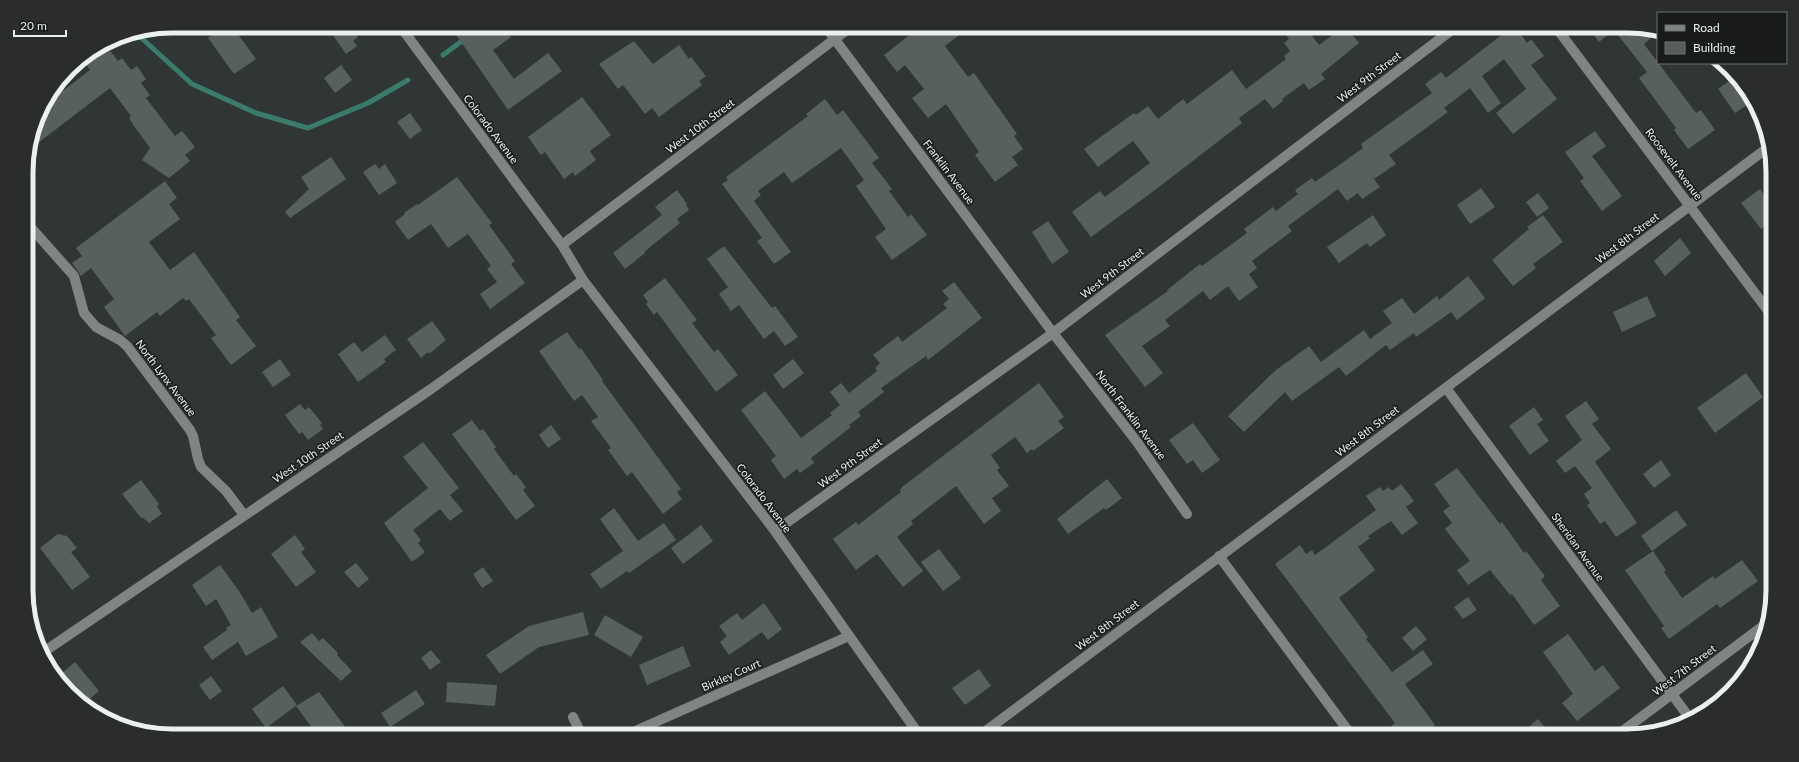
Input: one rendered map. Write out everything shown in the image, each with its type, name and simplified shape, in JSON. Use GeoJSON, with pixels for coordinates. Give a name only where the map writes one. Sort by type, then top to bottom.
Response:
{"type":"FeatureCollection","features":[{"type":"Feature","properties":{"kind":"street","name":"Colorado Avenue"},"geometry":{"type":"LineString","coordinates":[[405,33],[562,245],[583,280],[775,531],[915,729]]}},
{"type":"Feature","properties":{"kind":"street","name":"Franklin Avenue"},"geometry":{"type":"LineString","coordinates":[[831,33],[1052,333]]}},
{"type":"Feature","properties":{"kind":"street","name":"West 10th Street"},"geometry":{"type":"LineString","coordinates":[[562,245],[843,33]]}},
{"type":"Feature","properties":{"kind":"street","name":"West 9th Street"},"geometry":{"type":"LineString","coordinates":[[775,531],[1052,333],[1448,33]]}},
{"type":"Feature","properties":{"kind":"street","name":"Roosevelt Avenue"},"geometry":{"type":"LineString","coordinates":[[1560,33],[1766,308]]}},
{"type":"Feature","properties":{"kind":"street","name":"West 8th Street"},"geometry":{"type":"LineString","coordinates":[[988,729],[1764,150]]}},
{"type":"Feature","properties":{"kind":"street","name":"North Lynx Avenue"},"geometry":{"type":"LineString","coordinates":[[33,230],[74,276],[84,313],[96,327],[120,340],[127,346],[194,436],[201,467],[226,490],[244,516]]}},
{"type":"Feature","properties":{"kind":"street","name":"West 10th Street"},"geometry":{"type":"LineString","coordinates":[[47,649],[431,389],[583,280]]}},
{"type":"Feature","properties":{"kind":"street","name":"North Franklin Avenue"},"geometry":{"type":"LineString","coordinates":[[1052,333],[1137,442],[1187,514]]}},
{"type":"Feature","properties":{"kind":"street","name":"Sheridan Avenue"},"geometry":{"type":"LineString","coordinates":[[1446,388],[1688,715]]}},
{"type":"Feature","properties":{"kind":"street"},"geometry":{"type":"LineString","coordinates":[[1219,556],[1347,729]]}},
{"type":"Feature","properties":{"kind":"street","name":"West 7th Street"},"geometry":{"type":"LineString","coordinates":[[1625,729],[1761,627]]}},
{"type":"Feature","properties":{"kind":"street","name":"Birkley Court"},"geometry":{"type":"LineString","coordinates":[[640,729],[849,636]]}},
{"type":"Feature","properties":{"kind":"street"},"geometry":{"type":"LineString","coordinates":[[573,717],[579,729]]}},
{"type":"Feature","properties":{"kind":"building"},"geometry":{"type":"Polygon","coordinates":[[[215,33],[237,33],[256,59],[234,74],[208,38],[215,33]]]}},
{"type":"Feature","properties":{"kind":"building"},"geometry":{"type":"Polygon","coordinates":[[[331,33],[355,33],[358,37],[353,41],[357,46],[346,54],[331,33]]]}},
{"type":"Feature","properties":{"kind":"building"},"geometry":{"type":"Polygon","coordinates":[[[455,33],[508,33],[511,37],[493,50],[514,79],[548,53],[562,71],[508,110],[455,33]]]}},
{"type":"Feature","properties":{"kind":"building"},"geometry":{"type":"Polygon","coordinates":[[[912,33],[962,33],[945,46],[968,77],[974,73],[1017,134],[1014,136],[1023,149],[1012,157],[1018,165],[995,182],[975,155],[979,152],[946,104],[928,118],[912,98],[924,89],[905,65],[897,72],[884,55],[912,33]]]}},
{"type":"Feature","properties":{"kind":"building"},"geometry":{"type":"Polygon","coordinates":[[[1284,33],[1310,33],[1319,45],[1335,33],[1351,33],[1359,43],[1321,74],[1325,79],[1309,90],[1304,83],[1282,99],[1283,101],[1273,109],[1265,99],[1239,118],[1242,123],[1091,237],[1072,212],[1100,191],[1105,197],[1150,163],[1133,141],[1098,167],[1084,149],[1134,113],[1136,115],[1148,106],[1158,119],[1183,99],[1187,104],[1232,70],[1246,89],[1286,59],[1284,56],[1290,51],[1284,43],[1289,39],[1284,33]]]}},
{"type":"Feature","properties":{"kind":"building"},"geometry":{"type":"Polygon","coordinates":[[[1504,33],[1520,33],[1527,43],[1531,39],[1544,56],[1531,65],[1557,99],[1513,134],[1496,113],[1526,89],[1504,59],[1482,76],[1501,103],[1488,113],[1470,88],[1444,108],[1448,112],[1389,155],[1396,164],[1374,179],[1380,187],[1362,199],[1358,193],[1347,201],[1338,189],[1288,226],[1292,231],[1252,261],[1257,268],[1249,274],[1258,287],[1239,301],[1228,286],[1210,300],[1203,291],[1165,320],[1170,326],[1142,346],[1163,373],[1145,387],[1105,335],[1168,291],[1167,290],[1200,264],[1202,266],[1247,233],[1244,229],[1273,207],[1276,211],[1298,194],[1295,190],[1312,178],[1315,182],[1363,148],[1361,144],[1432,93],[1425,84],[1441,72],[1446,78],[1504,33]]]}},
{"type":"Feature","properties":{"kind":"building"},"geometry":{"type":"Polygon","coordinates":[[[1592,33],[1610,33],[1599,42],[1592,33]]]}},
{"type":"Feature","properties":{"kind":"building"},"geometry":{"type":"Polygon","coordinates":[[[1616,33],[1645,34],[1653,36],[1644,44],[1657,61],[1657,64],[1659,64],[1696,113],[1701,110],[1715,130],[1688,149],[1674,130],[1676,128],[1639,78],[1647,72],[1616,33]]]}},
{"type":"Feature","properties":{"kind":"building"},"geometry":{"type":"Polygon","coordinates":[[[634,41],[653,64],[679,45],[689,59],[691,57],[706,76],[699,81],[702,85],[659,117],[652,108],[645,114],[623,85],[618,89],[599,64],[634,41]]]}},
{"type":"Feature","properties":{"kind":"building"},"geometry":{"type":"Polygon","coordinates":[[[108,49],[118,61],[122,58],[131,70],[137,66],[146,79],[141,83],[150,95],[146,98],[175,136],[182,131],[195,147],[185,155],[190,161],[169,178],[142,160],[150,148],[129,118],[131,116],[110,88],[36,144],[47,111],[56,96],[90,70],[85,64],[108,49]]]}},
{"type":"Feature","properties":{"kind":"building"},"geometry":{"type":"Polygon","coordinates":[[[341,65],[352,80],[335,93],[324,78],[341,65]]]}},
{"type":"Feature","properties":{"kind":"building"},"geometry":{"type":"Polygon","coordinates":[[[1731,80],[1737,87],[1748,104],[1735,113],[1718,89],[1731,80]]]}},
{"type":"Feature","properties":{"kind":"building"},"geometry":{"type":"Polygon","coordinates":[[[582,97],[611,135],[590,151],[596,160],[575,176],[573,172],[564,179],[545,152],[541,155],[528,137],[582,97]]]}},
{"type":"Feature","properties":{"kind":"building"},"geometry":{"type":"Polygon","coordinates":[[[825,99],[837,115],[843,110],[862,135],[879,158],[872,163],[892,189],[889,191],[908,217],[911,214],[927,235],[892,260],[875,237],[886,229],[856,186],[864,180],[841,148],[792,183],[784,172],[758,191],[761,195],[754,201],[791,252],[774,264],[757,241],[762,238],[722,184],[728,180],[726,177],[808,116],[806,114],[825,99]]]}},
{"type":"Feature","properties":{"kind":"building"},"geometry":{"type":"Polygon","coordinates":[[[410,113],[422,130],[410,139],[397,122],[410,113]]]}},
{"type":"Feature","properties":{"kind":"building"},"geometry":{"type":"Polygon","coordinates":[[[1595,131],[1606,146],[1592,156],[1622,196],[1602,211],[1580,181],[1584,178],[1565,152],[1595,131]]]}},
{"type":"Feature","properties":{"kind":"building"},"geometry":{"type":"Polygon","coordinates":[[[331,157],[346,179],[290,218],[285,212],[309,189],[301,177],[331,157]]]}},
{"type":"Feature","properties":{"kind":"building"},"geometry":{"type":"Polygon","coordinates":[[[375,164],[379,169],[385,164],[397,183],[379,195],[363,172],[375,164]]]}},
{"type":"Feature","properties":{"kind":"building"},"geometry":{"type":"Polygon","coordinates":[[[457,177],[492,223],[489,225],[515,261],[511,264],[525,283],[490,309],[480,294],[497,282],[487,269],[491,266],[468,234],[448,248],[431,224],[408,240],[395,222],[405,214],[404,213],[417,204],[418,205],[457,177]]]}},
{"type":"Feature","properties":{"kind":"building"},"geometry":{"type":"Polygon","coordinates":[[[165,181],[177,198],[169,204],[180,219],[149,242],[170,270],[194,252],[240,317],[236,320],[256,346],[231,365],[211,338],[216,335],[189,299],[186,301],[183,298],[160,316],[157,312],[125,336],[104,307],[114,299],[91,268],[81,276],[72,263],[82,256],[76,248],[165,181]]]}},
{"type":"Feature","properties":{"kind":"building"},"geometry":{"type":"Polygon","coordinates":[[[1481,188],[1495,207],[1470,224],[1457,205],[1481,188]]]}},
{"type":"Feature","properties":{"kind":"building"},"geometry":{"type":"Polygon","coordinates":[[[1760,189],[1766,198],[1766,225],[1761,229],[1741,203],[1760,189]]]}},
{"type":"Feature","properties":{"kind":"building"},"geometry":{"type":"Polygon","coordinates":[[[677,190],[687,204],[686,205],[689,210],[677,219],[680,223],[625,269],[613,253],[662,215],[655,207],[677,190]]]}},
{"type":"Feature","properties":{"kind":"building"},"geometry":{"type":"Polygon","coordinates":[[[1538,193],[1549,208],[1537,217],[1526,202],[1538,193]]]}},
{"type":"Feature","properties":{"kind":"building"},"geometry":{"type":"Polygon","coordinates":[[[1373,215],[1386,235],[1370,247],[1367,243],[1339,263],[1327,247],[1373,215]]]}},
{"type":"Feature","properties":{"kind":"building"},"geometry":{"type":"Polygon","coordinates":[[[1543,215],[1563,242],[1533,264],[1536,268],[1513,286],[1492,260],[1529,229],[1527,227],[1543,215]]]}},
{"type":"Feature","properties":{"kind":"building"},"geometry":{"type":"Polygon","coordinates":[[[1048,221],[1069,252],[1052,264],[1032,232],[1048,221]]]}},
{"type":"Feature","properties":{"kind":"building"},"geometry":{"type":"Polygon","coordinates":[[[1680,238],[1691,253],[1665,276],[1654,261],[1680,238]]]}},
{"type":"Feature","properties":{"kind":"building"},"geometry":{"type":"Polygon","coordinates":[[[724,246],[772,308],[775,306],[798,337],[785,346],[774,331],[764,339],[739,305],[731,311],[719,294],[728,287],[707,259],[724,246]]]}},
{"type":"Feature","properties":{"kind":"building"},"geometry":{"type":"Polygon","coordinates":[[[1468,276],[1485,298],[1457,320],[1451,312],[1416,337],[1414,333],[1390,350],[1386,345],[1346,376],[1339,367],[1292,401],[1285,392],[1244,432],[1228,416],[1276,370],[1309,346],[1321,362],[1364,330],[1370,339],[1392,323],[1383,311],[1402,298],[1414,314],[1437,296],[1439,300],[1468,276]]]}},
{"type":"Feature","properties":{"kind":"building"},"geometry":{"type":"Polygon","coordinates":[[[665,278],[697,320],[692,323],[714,352],[718,349],[738,375],[716,392],[657,312],[654,315],[646,304],[648,302],[643,295],[665,278]]]}},
{"type":"Feature","properties":{"kind":"building"},"geometry":{"type":"Polygon","coordinates":[[[954,282],[982,318],[928,360],[926,356],[881,388],[884,392],[858,412],[861,416],[849,425],[851,427],[811,458],[814,463],[800,473],[797,469],[784,479],[771,460],[776,456],[741,410],[765,391],[801,438],[832,415],[830,413],[840,405],[830,392],[841,383],[849,393],[877,371],[875,368],[880,363],[873,355],[898,336],[902,342],[947,308],[943,304],[949,299],[942,291],[954,282]]]}},
{"type":"Feature","properties":{"kind":"building"},"geometry":{"type":"Polygon","coordinates":[[[1647,296],[1656,316],[1622,332],[1613,312],[1647,296]]]}},
{"type":"Feature","properties":{"kind":"building"},"geometry":{"type":"Polygon","coordinates":[[[432,321],[446,340],[429,354],[428,352],[421,358],[407,339],[432,321]]]}},
{"type":"Feature","properties":{"kind":"building"},"geometry":{"type":"Polygon","coordinates":[[[567,332],[579,349],[581,348],[603,380],[602,381],[681,489],[677,492],[682,499],[663,514],[632,472],[627,476],[608,450],[611,448],[591,421],[598,417],[582,395],[574,401],[539,351],[567,332]]]}},
{"type":"Feature","properties":{"kind":"building"},"geometry":{"type":"Polygon","coordinates":[[[385,335],[396,350],[384,359],[386,362],[358,382],[338,354],[354,342],[362,352],[385,335]]]}},
{"type":"Feature","properties":{"kind":"building"},"geometry":{"type":"Polygon","coordinates":[[[280,359],[291,375],[273,387],[262,372],[280,359]]]}},
{"type":"Feature","properties":{"kind":"building"},"geometry":{"type":"Polygon","coordinates":[[[793,359],[804,373],[783,389],[773,375],[793,359]]]}},
{"type":"Feature","properties":{"kind":"building"},"geometry":{"type":"Polygon","coordinates":[[[1746,373],[1763,397],[1715,433],[1697,408],[1746,373]]]}},
{"type":"Feature","properties":{"kind":"building"},"geometry":{"type":"Polygon","coordinates":[[[1039,383],[1064,417],[1058,421],[1064,428],[1033,451],[1032,449],[1027,453],[1015,437],[991,455],[1000,468],[997,470],[1009,486],[992,498],[1001,511],[984,524],[956,486],[911,521],[913,524],[897,537],[923,571],[903,587],[877,554],[856,570],[833,539],[856,522],[858,525],[901,492],[900,490],[902,487],[1039,383]]]}},
{"type":"Feature","properties":{"kind":"building"},"geometry":{"type":"Polygon","coordinates":[[[1586,401],[1599,419],[1592,424],[1611,449],[1595,462],[1637,523],[1616,537],[1605,521],[1600,524],[1587,505],[1590,503],[1584,494],[1592,488],[1575,466],[1565,473],[1556,461],[1582,440],[1565,416],[1586,401]]]}},
{"type":"Feature","properties":{"kind":"building"},"geometry":{"type":"Polygon","coordinates":[[[300,404],[305,410],[309,407],[322,423],[320,425],[323,429],[308,440],[302,432],[299,434],[285,415],[300,404]]]}},
{"type":"Feature","properties":{"kind":"building"},"geometry":{"type":"Polygon","coordinates":[[[1534,407],[1543,420],[1537,424],[1549,441],[1530,455],[1509,426],[1534,407]]]}},
{"type":"Feature","properties":{"kind":"building"},"geometry":{"type":"Polygon","coordinates":[[[472,420],[480,431],[483,429],[496,447],[494,449],[514,476],[516,474],[526,487],[523,490],[535,506],[516,520],[452,434],[472,420]]]}},
{"type":"Feature","properties":{"kind":"building"},"geometry":{"type":"Polygon","coordinates":[[[1193,423],[1220,460],[1202,473],[1193,460],[1187,464],[1169,440],[1193,423]]]}},
{"type":"Feature","properties":{"kind":"building"},"geometry":{"type":"Polygon","coordinates":[[[551,425],[561,439],[548,448],[539,435],[551,425]]]}},
{"type":"Feature","properties":{"kind":"building"},"geometry":{"type":"Polygon","coordinates":[[[423,442],[459,488],[450,495],[463,511],[450,521],[440,509],[413,530],[421,540],[418,543],[425,552],[412,562],[384,523],[428,488],[403,457],[423,442]]]}},
{"type":"Feature","properties":{"kind":"building"},"geometry":{"type":"Polygon","coordinates":[[[1661,460],[1671,475],[1654,488],[1643,474],[1661,460]]]}},
{"type":"Feature","properties":{"kind":"building"},"geometry":{"type":"Polygon","coordinates":[[[1457,468],[1500,524],[1502,522],[1524,553],[1526,551],[1545,576],[1541,580],[1560,606],[1534,625],[1512,594],[1510,595],[1490,570],[1468,585],[1457,570],[1470,561],[1445,529],[1452,523],[1443,511],[1450,506],[1434,484],[1457,468]]]}},
{"type":"Feature","properties":{"kind":"building"},"geometry":{"type":"Polygon","coordinates":[[[1107,479],[1122,498],[1106,510],[1104,508],[1068,534],[1057,519],[1107,479]]]}},
{"type":"Feature","properties":{"kind":"building"},"geometry":{"type":"Polygon","coordinates":[[[141,480],[159,504],[157,506],[162,514],[149,523],[142,517],[141,518],[122,494],[141,480]]]}},
{"type":"Feature","properties":{"kind":"building"},"geometry":{"type":"Polygon","coordinates":[[[1401,484],[1414,501],[1406,507],[1418,523],[1402,535],[1391,521],[1368,536],[1370,538],[1358,547],[1375,570],[1339,598],[1368,637],[1366,639],[1392,672],[1423,650],[1433,664],[1405,684],[1435,725],[1430,729],[1393,729],[1391,726],[1395,723],[1275,564],[1300,545],[1306,554],[1312,550],[1315,555],[1376,510],[1366,496],[1380,487],[1383,491],[1389,487],[1392,491],[1401,484]]]}},
{"type":"Feature","properties":{"kind":"building"},"geometry":{"type":"Polygon","coordinates":[[[614,508],[638,541],[664,523],[676,540],[629,573],[627,571],[601,589],[590,574],[623,551],[600,519],[614,508]]]}},
{"type":"Feature","properties":{"kind":"building"},"geometry":{"type":"Polygon","coordinates":[[[1676,510],[1687,525],[1652,551],[1641,536],[1676,510]]]}},
{"type":"Feature","properties":{"kind":"building"},"geometry":{"type":"Polygon","coordinates":[[[701,525],[713,541],[683,564],[671,548],[701,525]]]}},
{"type":"Feature","properties":{"kind":"building"},"geometry":{"type":"Polygon","coordinates":[[[58,534],[67,536],[77,548],[71,552],[90,577],[72,590],[40,548],[58,534]]]}},
{"type":"Feature","properties":{"kind":"building"},"geometry":{"type":"Polygon","coordinates":[[[295,535],[305,549],[301,552],[316,572],[296,587],[271,554],[295,535]]]}},
{"type":"Feature","properties":{"kind":"building"},"geometry":{"type":"Polygon","coordinates":[[[939,549],[961,578],[943,591],[921,562],[939,549]]]}},
{"type":"Feature","properties":{"kind":"building"},"geometry":{"type":"Polygon","coordinates":[[[1653,551],[1666,570],[1664,572],[1682,598],[1713,576],[1715,579],[1742,560],[1758,581],[1720,608],[1717,604],[1669,639],[1661,628],[1664,626],[1625,570],[1653,551]]]}},
{"type":"Feature","properties":{"kind":"building"},"geometry":{"type":"Polygon","coordinates":[[[356,563],[369,579],[358,588],[344,572],[356,563]]]}},
{"type":"Feature","properties":{"kind":"building"},"geometry":{"type":"Polygon","coordinates":[[[220,565],[239,591],[252,613],[261,607],[278,637],[246,656],[238,642],[212,660],[203,647],[227,630],[226,628],[231,625],[216,599],[206,606],[192,585],[220,565]]]}},
{"type":"Feature","properties":{"kind":"building"},"geometry":{"type":"Polygon","coordinates":[[[483,567],[493,581],[482,588],[473,574],[483,567]]]}},
{"type":"Feature","properties":{"kind":"building"},"geometry":{"type":"Polygon","coordinates":[[[1468,597],[1477,610],[1463,619],[1454,607],[1468,597]]]}},
{"type":"Feature","properties":{"kind":"building"},"geometry":{"type":"Polygon","coordinates":[[[764,603],[782,629],[768,640],[762,632],[729,655],[720,642],[727,636],[719,626],[737,613],[742,620],[764,603]]]}},
{"type":"Feature","properties":{"kind":"building"},"geometry":{"type":"Polygon","coordinates":[[[583,612],[589,635],[539,647],[500,674],[486,655],[529,626],[583,612]]]}},
{"type":"Feature","properties":{"kind":"building"},"geometry":{"type":"Polygon","coordinates":[[[605,615],[643,637],[631,657],[594,635],[605,615]]]}},
{"type":"Feature","properties":{"kind":"building"},"geometry":{"type":"Polygon","coordinates":[[[1416,626],[1427,639],[1413,651],[1402,638],[1416,626]]]}},
{"type":"Feature","properties":{"kind":"building"},"geometry":{"type":"Polygon","coordinates":[[[312,633],[319,641],[323,638],[338,653],[337,655],[352,671],[341,681],[300,642],[312,633]]]}},
{"type":"Feature","properties":{"kind":"building"},"geometry":{"type":"Polygon","coordinates":[[[1568,634],[1595,671],[1603,665],[1620,688],[1577,721],[1562,703],[1573,694],[1543,652],[1568,634]]]}},
{"type":"Feature","properties":{"kind":"building"},"geometry":{"type":"Polygon","coordinates":[[[683,646],[691,666],[647,685],[639,665],[683,646]]]}},
{"type":"Feature","properties":{"kind":"building"},"geometry":{"type":"Polygon","coordinates":[[[431,650],[441,662],[430,670],[421,658],[431,650]]]}},
{"type":"Feature","properties":{"kind":"building"},"geometry":{"type":"Polygon","coordinates":[[[75,662],[99,691],[88,700],[61,674],[75,662]]]}},
{"type":"Feature","properties":{"kind":"building"},"geometry":{"type":"Polygon","coordinates":[[[979,669],[991,686],[965,705],[952,688],[979,669]]]}},
{"type":"Feature","properties":{"kind":"building"},"geometry":{"type":"Polygon","coordinates":[[[211,676],[222,691],[210,700],[199,685],[211,676]]]}},
{"type":"Feature","properties":{"kind":"building"},"geometry":{"type":"Polygon","coordinates":[[[447,682],[497,685],[495,706],[446,702],[447,682]]]}},
{"type":"Feature","properties":{"kind":"building"},"geometry":{"type":"Polygon","coordinates":[[[283,686],[297,705],[266,728],[252,709],[283,686]]]}},
{"type":"Feature","properties":{"kind":"building"},"geometry":{"type":"Polygon","coordinates":[[[416,690],[425,704],[390,727],[381,713],[416,690]]]}},
{"type":"Feature","properties":{"kind":"building"},"geometry":{"type":"Polygon","coordinates":[[[319,692],[347,729],[313,729],[296,706],[319,692]]]}},
{"type":"Feature","properties":{"kind":"building"},"geometry":{"type":"Polygon","coordinates":[[[1538,719],[1546,729],[1526,729],[1538,719]]]}},
{"type":"Feature","properties":{"kind":"waterway"},"geometry":{"type":"LineString","coordinates":[[140,37],[192,84],[256,113],[308,128],[368,103],[408,80]]}},
{"type":"Feature","properties":{"kind":"waterway"},"geometry":{"type":"LineString","coordinates":[[443,55],[466,38]]}}]}
